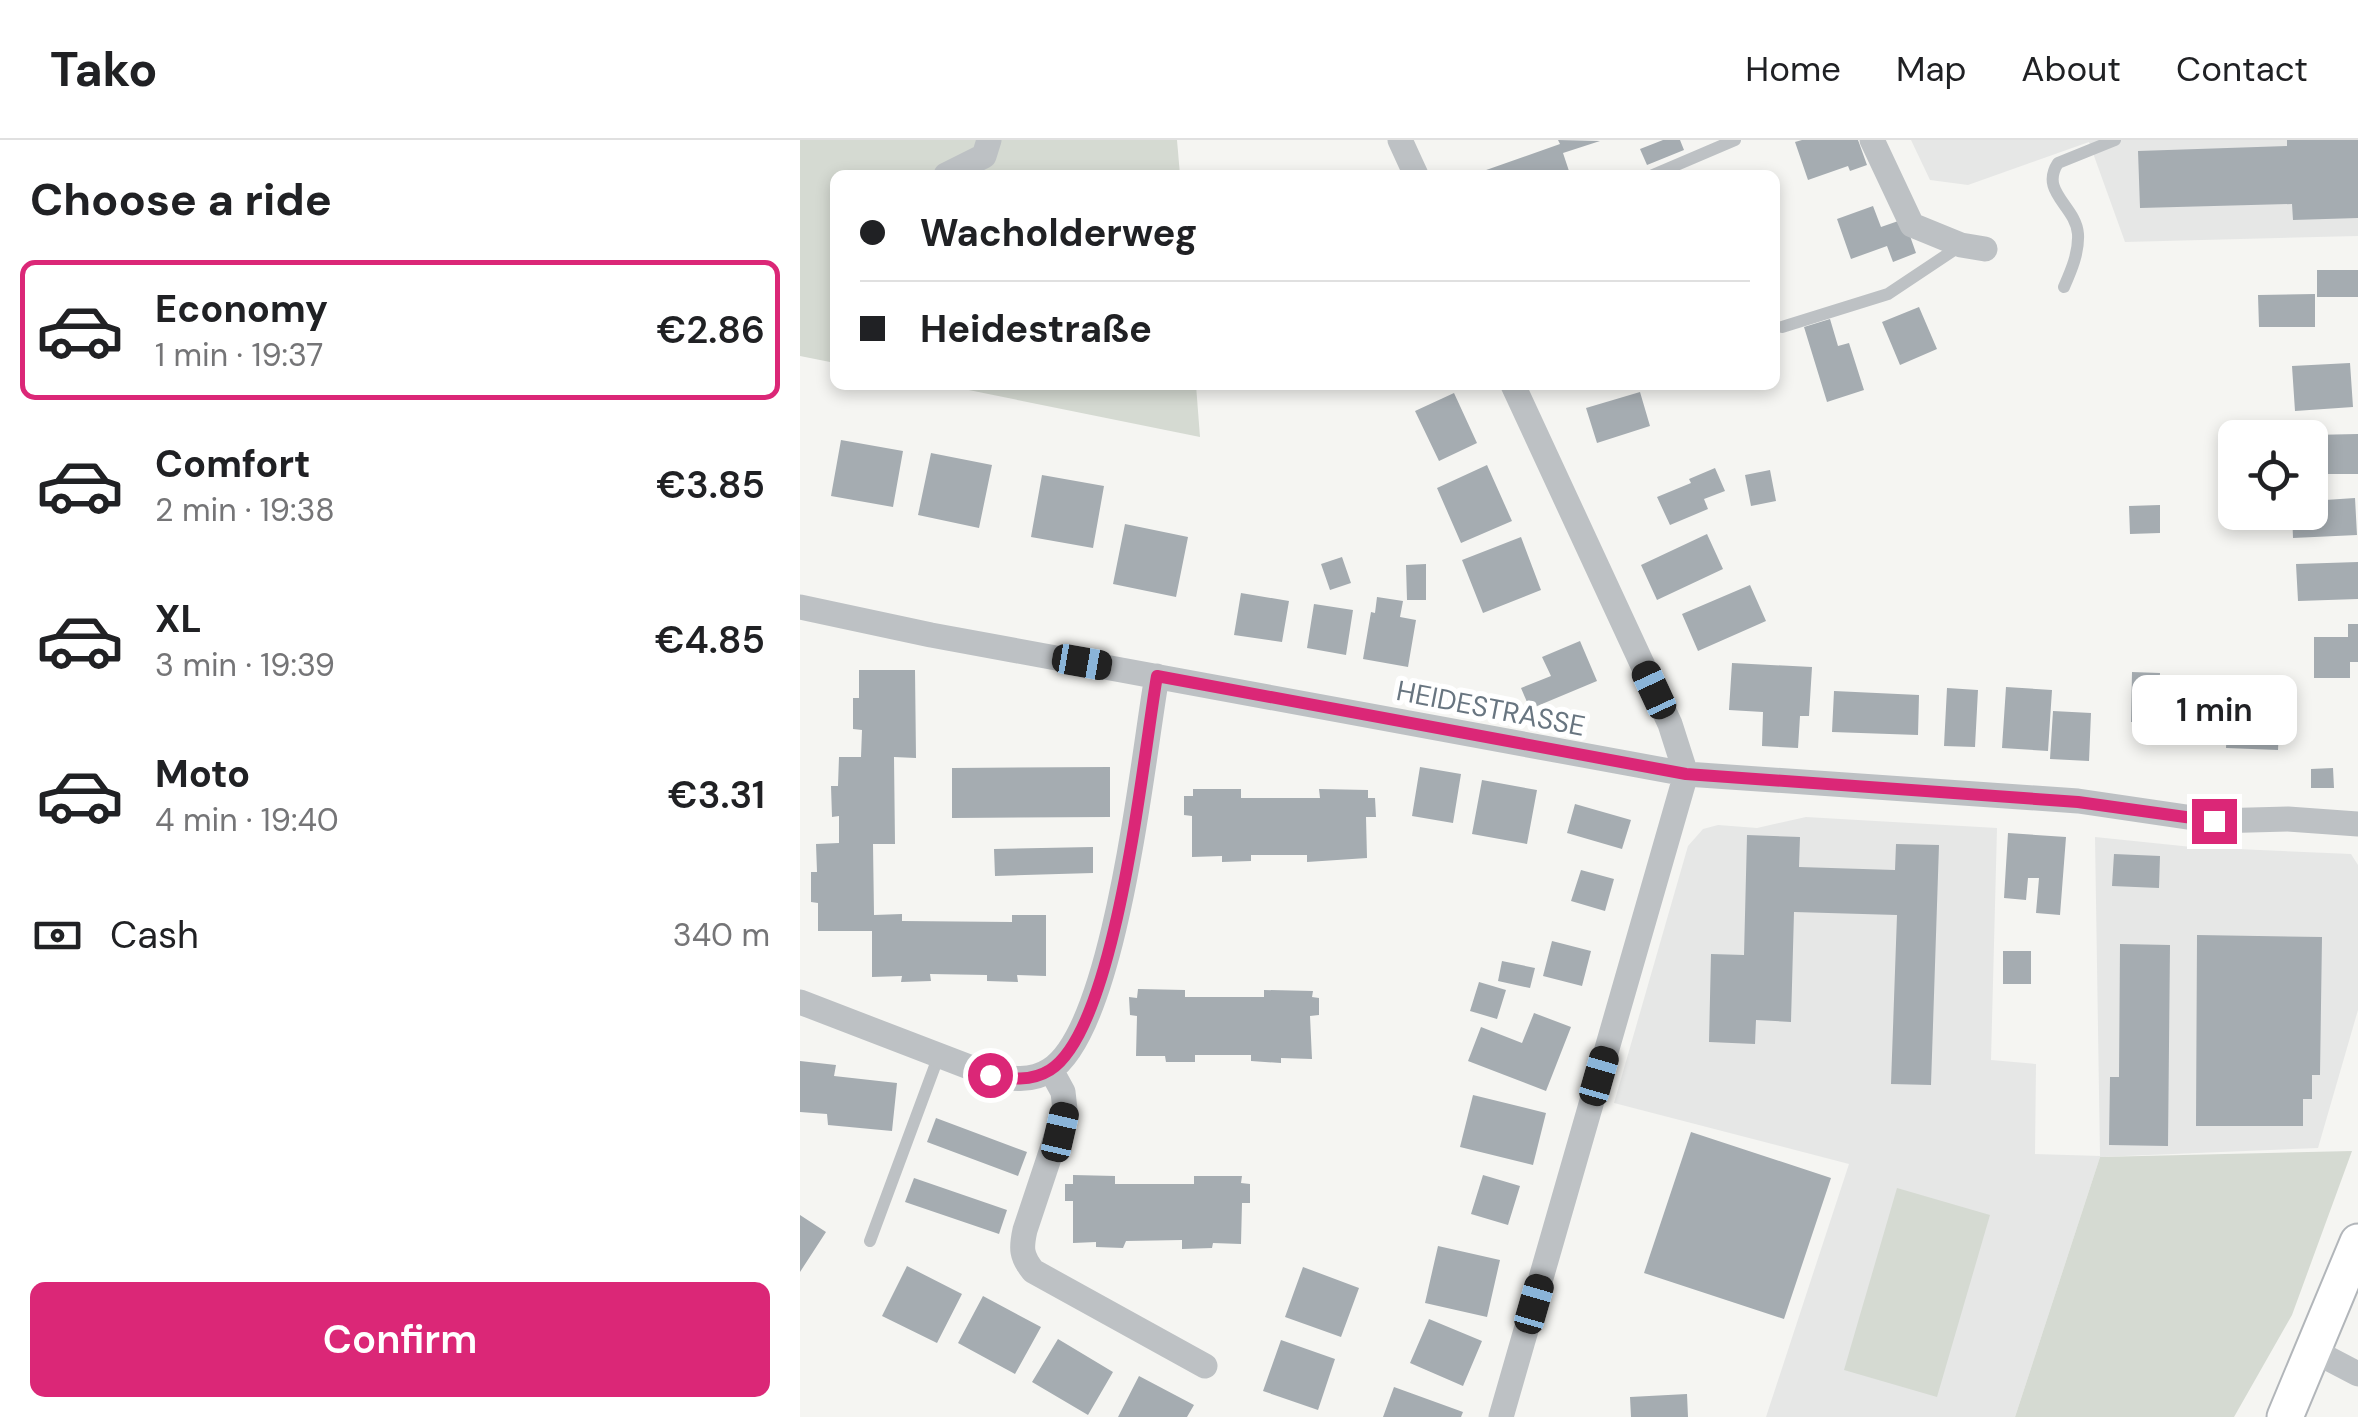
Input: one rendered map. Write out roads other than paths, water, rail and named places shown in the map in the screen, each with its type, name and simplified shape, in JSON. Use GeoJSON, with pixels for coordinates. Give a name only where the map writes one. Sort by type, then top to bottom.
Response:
{"type":"FeatureCollection","features":[{"type":"Feature","properties":{"kind":"main road"},"geometry":{"type":"LineString","coordinates":[[2284,1417],[2358,1242]]}},
{"type":"Feature","properties":{"kind":"street"},"geometry":{"type":"LineString","coordinates":[[956,170],[984,156],[993,140]]}},
{"type":"Feature","properties":{"kind":"street"},"geometry":{"type":"LineString","coordinates":[[993,140],[993,170]]}},
{"type":"Feature","properties":{"kind":"street"},"geometry":{"type":"LineString","coordinates":[[1400,140],[1414,170]]}},
{"type":"Feature","properties":{"kind":"street"},"geometry":{"type":"LineString","coordinates":[[1872,140],[1912,224],[1973,247]]}},
{"type":"Feature","properties":{"kind":"street"},"geometry":{"type":"LineString","coordinates":[[1501,1417],[1686,774],[1670,724],[1515,390]]}},
{"type":"Feature","properties":{"kind":"street","name":"HEIDESTRASSE"},"geometry":{"type":"LineString","coordinates":[[800,607],[931,635],[1686,774],[2078,802],[2214,821],[2288,819],[2358,824]]}},
{"type":"Feature","properties":{"kind":"street"},"geometry":{"type":"LineString","coordinates":[[800,1002],[1011,1079],[1051,1070],[1066,1053],[1086,1014],[1122,903],[1157,676]]}},
{"type":"Feature","properties":{"kind":"street"},"geometry":{"type":"LineString","coordinates":[[1051,1070],[1066,1110],[1020,1248],[1025,1261],[1032,1271],[1204,1366]]}},
{"type":"Feature","properties":{"kind":"street"},"geometry":{"type":"LineString","coordinates":[[2314,1352],[2358,1374]]}},
{"type":"Feature","properties":{"kind":"lane"},"geometry":{"type":"LineString","coordinates":[[1665,170],[1735,140]]}},
{"type":"Feature","properties":{"kind":"lane"},"geometry":{"type":"LineString","coordinates":[[2064,287],[2073,267],[2078,232],[2072,215],[2052,187],[2052,172],[2058,163],[2116,140]]}},
{"type":"Feature","properties":{"kind":"lane"},"geometry":{"type":"LineString","coordinates":[[1782,327],[1888,294],[1973,247]]}},
{"type":"Feature","properties":{"kind":"lane"},"geometry":{"type":"LineString","coordinates":[[870,1242],[939,1055]]}}]}
